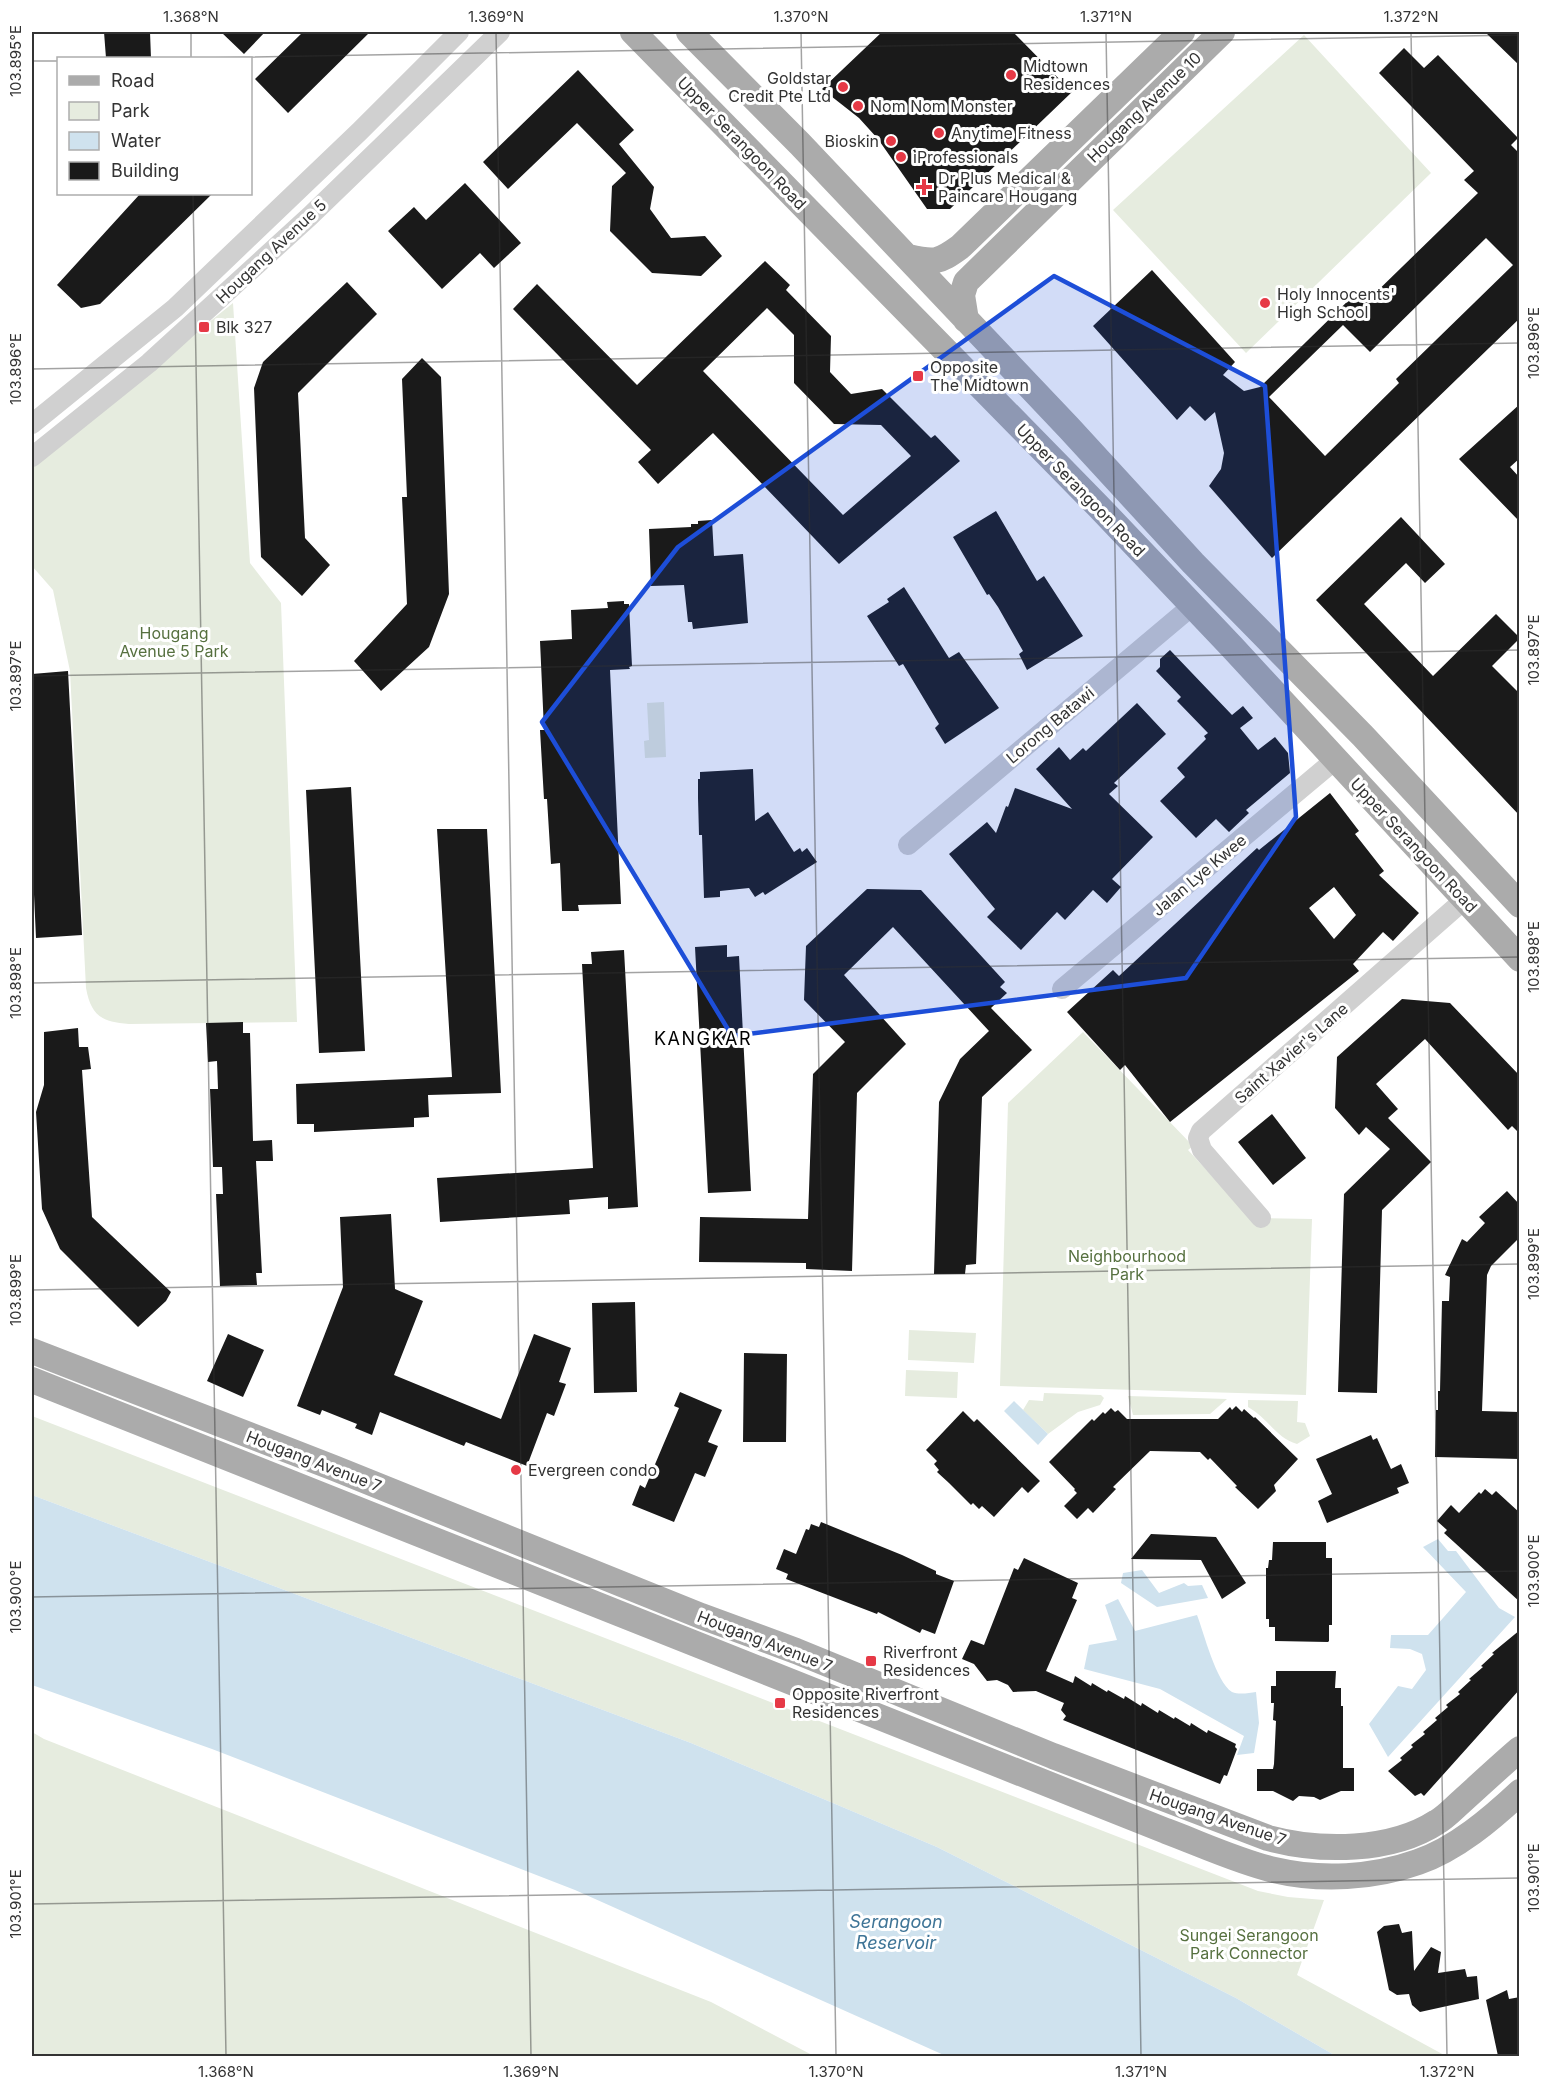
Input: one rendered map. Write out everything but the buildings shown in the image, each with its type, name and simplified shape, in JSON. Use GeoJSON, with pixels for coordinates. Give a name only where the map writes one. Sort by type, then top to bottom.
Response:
{"type":"FeatureCollection","features":[{"type":"Feature","properties":{"kind":"main road"},"geometry":{"type":"LineString","coordinates":[[612,32],[639,37]]}},
{"type":"Feature","properties":{"kind":"main road","name":"Upper Serangoon Road"},"geometry":{"type":"LineString","coordinates":[[689,32],[800,144],[1193,563],[1363,736],[1520,905]]}},
{"type":"Feature","properties":{"kind":"main road","name":"Hougang Avenue 10"},"geometry":{"type":"LineString","coordinates":[[908,258],[926,261],[942,260],[960,247],[1182,32]]}},
{"type":"Feature","properties":{"kind":"main road","name":"Hougang Avenue 10"},"geometry":{"type":"LineString","coordinates":[[966,320],[962,295],[966,282],[1222,32]]}},
{"type":"Feature","properties":{"kind":"main road","name":"Upper Serangoon Road"},"geometry":{"type":"LineString","coordinates":[[639,37],[1098,506],[1520,959]]}},
{"type":"Feature","properties":{"kind":"main road","name":"Hougang Avenue 7"},"geometry":{"type":"LineString","coordinates":[[32,1351],[334,1468],[701,1617],[796,1651],[1043,1752],[1268,1838],[1294,1844],[1381,1845],[1412,1835],[1438,1822],[1520,1749]]}},
{"type":"Feature","properties":{"kind":"main road","name":"Hougang Avenue 7"},"geometry":{"type":"LineString","coordinates":[[32,1380],[1155,1827],[1261,1866],[1288,1872],[1333,1877],[1383,1872],[1420,1862],[1450,1847],[1500,1811],[1520,1792]]}},
{"type":"Feature","properties":{"kind":"street","name":"Hougang Avenue 5"},"geometry":{"type":"LineString","coordinates":[[32,424],[175,308],[360,131],[459,32]]}},
{"type":"Feature","properties":{"kind":"street","name":"Hougang Avenue 5"},"geometry":{"type":"LineString","coordinates":[[32,457],[157,355],[310,216],[500,32]]}},
{"type":"Feature","properties":{"kind":"street","name":"Lorong Batawi"},"geometry":{"type":"LineString","coordinates":[[908,845],[1192,606]]}},
{"type":"Feature","properties":{"kind":"street","name":"Jalan Lye Kwee"},"geometry":{"type":"LineString","coordinates":[[1062,989],[1335,760]]}},
{"type":"Feature","properties":{"kind":"street","name":"Saint Xavier's Lane"},"geometry":{"type":"LineString","coordinates":[[1261,1218],[1202,1150],[1198,1138],[1201,1131],[1464,900]]}},
{"type":"Feature","properties":{"kind":"highlighted area"},"geometry":{"type":"Polygon","coordinates":[[[1054,276],[1265,386],[1296,817],[1186,978],[732,1036],[542,722],[678,547],[1054,276]]]}},
{"type":"Feature","properties":{"kind":"green space"},"geometry":{"type":"Polygon","coordinates":[[[1304,35],[1431,173],[1246,353],[1113,210],[1304,35]]]}},
{"type":"Feature","properties":{"kind":"green space","name":"Hougang Avenue 5 Park"},"geometry":{"type":"Polygon","coordinates":[[[233,303],[250,563],[281,603],[297,1022],[119,1023],[104,1019],[94,1011],[86,988],[70,671],[53,590],[32,566],[32,464],[233,303]]]}},
{"type":"Feature","properties":{"kind":"green space"},"geometry":{"type":"Polygon","coordinates":[[[664,702],[666,757],[645,758],[644,741],[649,740],[647,703],[664,702]]]}},
{"type":"Feature","properties":{"kind":"green space","name":"Neighbourhood Park"},"geometry":{"type":"Polygon","coordinates":[[[1083,1032],[1193,1146],[1188,1150],[1251,1218],[1312,1219],[1306,1395],[1000,1386],[1008,1103],[1083,1032]]]}},
{"type":"Feature","properties":{"kind":"green space"},"geometry":{"type":"Polygon","coordinates":[[[909,1330],[976,1333],[974,1363],[908,1360],[909,1330]]]}},
{"type":"Feature","properties":{"kind":"green space"},"geometry":{"type":"Polygon","coordinates":[[[906,1370],[958,1372],[957,1398],[905,1396],[906,1370]]]}},
{"type":"Feature","properties":{"kind":"green space"},"geometry":{"type":"Polygon","coordinates":[[[1044,1393],[1101,1395],[1104,1398],[1100,1405],[1078,1412],[1048,1434],[1023,1410],[1029,1400],[1043,1401],[1044,1393]]]}},
{"type":"Feature","properties":{"kind":"green space"},"geometry":{"type":"Polygon","coordinates":[[[1128,1396],[1227,1399],[1210,1414],[1133,1415],[1128,1396]]]}},
{"type":"Feature","properties":{"kind":"green space"},"geometry":{"type":"Polygon","coordinates":[[[1248,1400],[1298,1401],[1297,1422],[1305,1423],[1310,1436],[1297,1444],[1283,1437],[1248,1407],[1248,1400]]]}},
{"type":"Feature","properties":{"kind":"green space","name":"Sungei Serangoon Park Connector"},"geometry":{"type":"Polygon","coordinates":[[[32,1416],[1258,1891],[1288,1897],[1324,1900],[1297,1975],[1446,2056],[1336,2056],[1236,1998],[937,1847],[691,1743],[32,1495],[32,1416]]]}},
{"type":"Feature","properties":{"kind":"green space"},"geometry":{"type":"Polygon","coordinates":[[[32,1732],[44,1739],[711,2002],[814,2056],[32,2056],[32,1732]]]}},
{"type":"Feature","properties":{"kind":"water"},"geometry":{"type":"Polygon","coordinates":[[[1014,1401],[1048,1434],[1038,1445],[1004,1411],[1014,1401]]]}},
{"type":"Feature","properties":{"kind":"water","name":"Serangoon Reservoir"},"geometry":{"type":"Polygon","coordinates":[[[32,1495],[691,1743],[937,1847],[1236,1998],[1336,2056],[946,2056],[575,1890],[212,1749],[32,1685],[32,1495]]]}},
{"type":"Feature","properties":{"kind":"water"},"geometry":{"type":"Polygon","coordinates":[[[1438,1539],[1448,1551],[1456,1551],[1499,1608],[1515,1617],[1388,1757],[1369,1724],[1398,1686],[1412,1689],[1426,1670],[1422,1654],[1410,1649],[1390,1648],[1391,1635],[1428,1635],[1466,1592],[1423,1547],[1438,1539]]]}},
{"type":"Feature","properties":{"kind":"water"},"geometry":{"type":"Polygon","coordinates":[[[1142,1570],[1159,1593],[1184,1583],[1188,1586],[1202,1585],[1208,1598],[1157,1607],[1121,1583],[1123,1573],[1142,1570]]]}},
{"type":"Feature","properties":{"kind":"water"},"geometry":{"type":"Polygon","coordinates":[[[1118,1599],[1135,1631],[1197,1615],[1211,1657],[1226,1687],[1235,1693],[1256,1692],[1259,1723],[1254,1753],[1237,1755],[1244,1736],[1160,1689],[1084,1669],[1089,1645],[1117,1640],[1105,1605],[1118,1599]]]}},
{"type":"Feature","properties":{"kind":"place","name":"Midtown Residences"},"geometry":{"type":"Point","coordinates":[1011,75]}},
{"type":"Feature","properties":{"kind":"place","name":"Goldstar Credit Pte Ltd"},"geometry":{"type":"Point","coordinates":[843,87]}},
{"type":"Feature","properties":{"kind":"place","name":"Nom Nom Monster"},"geometry":{"type":"Point","coordinates":[858,106]}},
{"type":"Feature","properties":{"kind":"place","name":"Anytime Fitness"},"geometry":{"type":"Point","coordinates":[939,133]}},
{"type":"Feature","properties":{"kind":"place","name":"Bioskin"},"geometry":{"type":"Point","coordinates":[891,141]}},
{"type":"Feature","properties":{"kind":"place","name":"iProfessionals"},"geometry":{"type":"Point","coordinates":[901,157]}},
{"type":"Feature","properties":{"kind":"place","name":"Dr Plus Medical & Paincare Hougang"},"geometry":{"type":"Point","coordinates":[924,187]}},
{"type":"Feature","properties":{"kind":"place","name":"Holy Innocents' High School"},"geometry":{"type":"Point","coordinates":[1265,303]}},
{"type":"Feature","properties":{"kind":"place","name":"Blk 327"},"geometry":{"type":"Point","coordinates":[204,327]}},
{"type":"Feature","properties":{"kind":"place","name":"Opposite The Midtown"},"geometry":{"type":"Point","coordinates":[918,376]}},
{"type":"Feature","properties":{"kind":"place","name":"Evergreen condo"},"geometry":{"type":"Point","coordinates":[516,1470]}},
{"type":"Feature","properties":{"kind":"place","name":"Riverfront Residences"},"geometry":{"type":"Point","coordinates":[871,1661]}},
{"type":"Feature","properties":{"kind":"place","name":"Opposite Riverfront Residences"},"geometry":{"type":"Point","coordinates":[780,1703]}},
{"type":"Feature","properties":{"kind":"district","name":"KANGKAR"},"geometry":{"type":"Point","coordinates":[703,1038]}}]}
